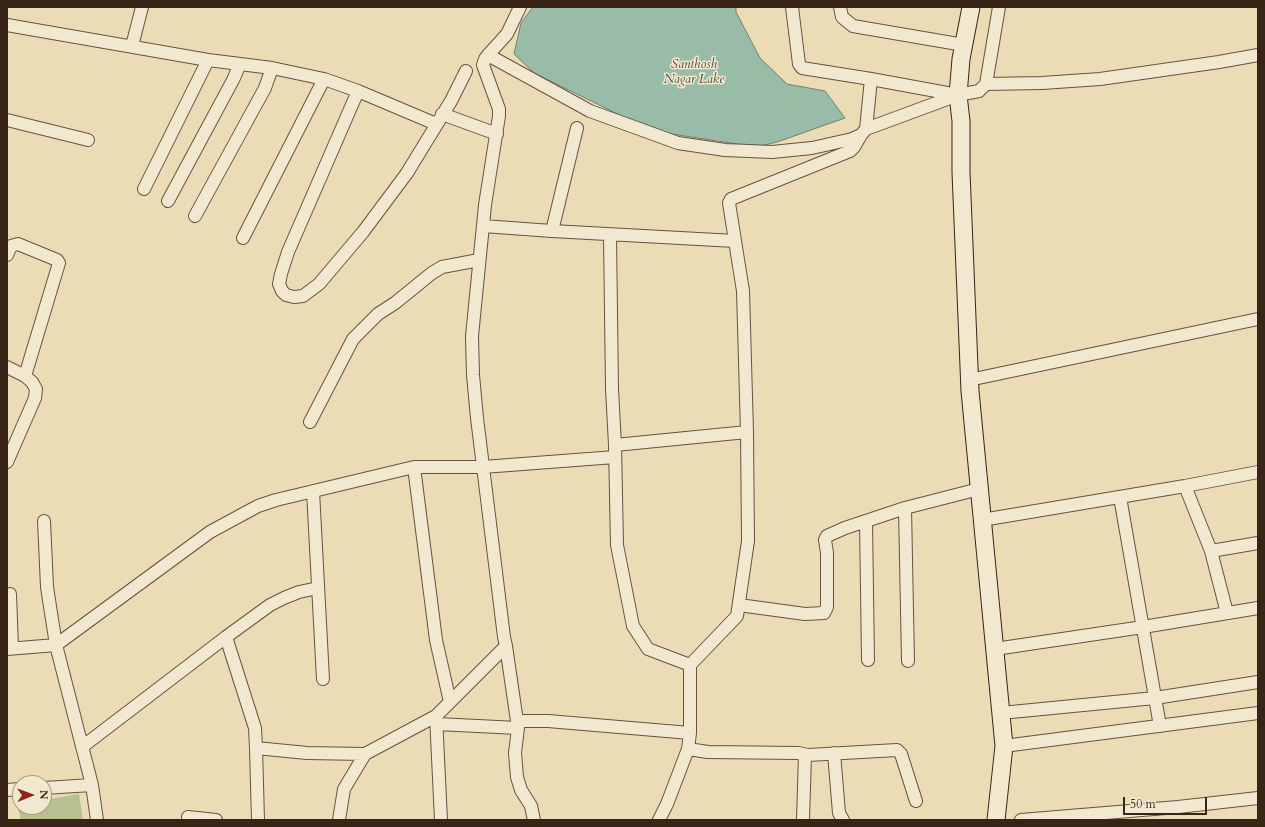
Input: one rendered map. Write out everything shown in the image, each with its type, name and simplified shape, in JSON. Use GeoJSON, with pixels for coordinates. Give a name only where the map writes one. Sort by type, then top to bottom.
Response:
{"type":"FeatureCollection","features":[{"type":"Feature","properties":{"kind":"street"},"geometry":{"type":"LineString","coordinates":[[132,46],[142,7]]}},
{"type":"Feature","properties":{"kind":"street"},"geometry":{"type":"LineString","coordinates":[[520,7],[507,34],[488,55],[483,65],[499,109],[497,134],[483,226],[472,336],[473,375],[483,467],[504,637],[517,725],[515,753],[517,777],[521,790],[531,806],[534,820]]}},
{"type":"Feature","properties":{"kind":"street"},"geometry":{"type":"LineString","coordinates":[[792,7],[799,64],[802,68],[958,95]]}},
{"type":"Feature","properties":{"kind":"street"},"geometry":{"type":"LineString","coordinates":[[840,7],[842,17],[853,26],[964,45]]}},
{"type":"Feature","properties":{"kind":"street"},"geometry":{"type":"LineString","coordinates":[[971,7],[961,59],[958,95],[961,121],[961,172],[969,380],[1004,746],[996,820]]}},
{"type":"Feature","properties":{"kind":"street"},"geometry":{"type":"LineString","coordinates":[[488,55],[590,111],[678,143],[725,150],[772,152],[812,148],[852,139],[863,132],[958,95],[979,91],[986,84],[999,7]]}},
{"type":"Feature","properties":{"kind":"street"},"geometry":{"type":"LineString","coordinates":[[7,25],[208,60],[272,68],[324,79],[439,119],[497,134]]}},
{"type":"Feature","properties":{"kind":"street"},"geometry":{"type":"LineString","coordinates":[[986,84],[1042,83],[1100,79],[1258,55]]}},
{"type":"Feature","properties":{"kind":"street"},"geometry":{"type":"LineString","coordinates":[[144,189],[208,60]]}},
{"type":"Feature","properties":{"kind":"street"},"geometry":{"type":"LineString","coordinates":[[168,201],[233,80],[240,64]]}},
{"type":"Feature","properties":{"kind":"street"},"geometry":{"type":"LineString","coordinates":[[195,216],[265,88],[272,68]]}},
{"type":"Feature","properties":{"kind":"street"},"geometry":{"type":"LineString","coordinates":[[358,91],[288,252],[279,284],[282,291],[286,295],[294,297],[303,296],[320,284],[363,232],[407,173],[439,119],[452,101],[466,71]]}},
{"type":"Feature","properties":{"kind":"street"},"geometry":{"type":"LineString","coordinates":[[243,238],[324,79]]}},
{"type":"Feature","properties":{"kind":"street"},"geometry":{"type":"LineString","coordinates":[[660,820],[688,749],[690,733],[690,665],[737,616],[748,541],[743,291],[730,203],[731,199],[850,151],[863,132],[871,79]]}},
{"type":"Feature","properties":{"kind":"street"},"geometry":{"type":"LineString","coordinates":[[7,120],[88,140]]}},
{"type":"Feature","properties":{"kind":"street"},"geometry":{"type":"LineString","coordinates":[[552,231],[577,128]]}},
{"type":"Feature","properties":{"kind":"street"},"geometry":{"type":"LineString","coordinates":[[483,226],[610,235],[735,241]]}},
{"type":"Feature","properties":{"kind":"street"},"geometry":{"type":"LineString","coordinates":[[610,235],[612,389],[617,545],[633,626],[648,649],[690,665]]}},
{"type":"Feature","properties":{"kind":"street"},"geometry":{"type":"LineString","coordinates":[[7,255],[11,246],[18,244],[57,260],[59,263],[25,376]]}},
{"type":"Feature","properties":{"kind":"street"},"geometry":{"type":"LineString","coordinates":[[310,422],[353,339],[378,314],[395,303],[437,270],[453,264],[479,260]]}},
{"type":"Feature","properties":{"kind":"street"},"geometry":{"type":"LineString","coordinates":[[969,380],[1258,319]]}},
{"type":"Feature","properties":{"kind":"street"},"geometry":{"type":"LineString","coordinates":[[7,367],[25,376],[32,382],[36,389],[35,398],[7,462]]}},
{"type":"Feature","properties":{"kind":"street"},"geometry":{"type":"LineString","coordinates":[[10,594],[10,645],[56,646],[210,532],[258,506],[276,500],[414,467],[483,467],[615,451],[747,432]]}},
{"type":"Feature","properties":{"kind":"street"},"geometry":{"type":"LineString","coordinates":[[414,467],[436,640],[450,702]]}},
{"type":"Feature","properties":{"kind":"street"},"geometry":{"type":"LineString","coordinates":[[982,520],[1185,486],[1258,472]]}},
{"type":"Feature","properties":{"kind":"street"},"geometry":{"type":"LineString","coordinates":[[1185,486],[1211,551],[1227,613]]}},
{"type":"Feature","properties":{"kind":"street"},"geometry":{"type":"LineString","coordinates":[[738,605],[805,614],[822,614],[826,612],[827,607],[826,538],[830,534],[905,508],[979,489]]}},
{"type":"Feature","properties":{"kind":"street"},"geometry":{"type":"LineString","coordinates":[[312,491],[323,680]]}},
{"type":"Feature","properties":{"kind":"street"},"geometry":{"type":"LineString","coordinates":[[1120,497],[1160,726]]}},
{"type":"Feature","properties":{"kind":"street"},"geometry":{"type":"LineString","coordinates":[[905,508],[908,661]]}},
{"type":"Feature","properties":{"kind":"street"},"geometry":{"type":"LineString","coordinates":[[44,521],[46,587],[56,646],[92,785],[97,820]]}},
{"type":"Feature","properties":{"kind":"street"},"geometry":{"type":"LineString","coordinates":[[866,521],[868,660]]}},
{"type":"Feature","properties":{"kind":"street"},"geometry":{"type":"LineString","coordinates":[[1211,551],[1258,543]]}},
{"type":"Feature","properties":{"kind":"street"},"geometry":{"type":"LineString","coordinates":[[82,747],[270,605],[299,592],[318,588]]}},
{"type":"Feature","properties":{"kind":"street"},"geometry":{"type":"LineString","coordinates":[[995,649],[1258,608]]}},
{"type":"Feature","properties":{"kind":"street"},"geometry":{"type":"LineString","coordinates":[[226,638],[254,728],[258,820]]}},
{"type":"Feature","properties":{"kind":"street"},"geometry":{"type":"LineString","coordinates":[[256,748],[307,753],[365,754],[436,720],[450,702],[506,646]]}},
{"type":"Feature","properties":{"kind":"street"},"geometry":{"type":"LineString","coordinates":[[1001,713],[1155,698],[1258,682]]}},
{"type":"Feature","properties":{"kind":"street"},"geometry":{"type":"LineString","coordinates":[[1004,746],[1258,712]]}},
{"type":"Feature","properties":{"kind":"street"},"geometry":{"type":"LineString","coordinates":[[436,720],[517,725],[548,721],[690,733]]}},
{"type":"Feature","properties":{"kind":"street"},"geometry":{"type":"LineString","coordinates":[[436,720],[441,820]]}},
{"type":"Feature","properties":{"kind":"street"},"geometry":{"type":"LineString","coordinates":[[688,749],[708,752],[805,755],[895,750],[899,751],[901,754],[916,801]]}},
{"type":"Feature","properties":{"kind":"street"},"geometry":{"type":"LineString","coordinates":[[834,753],[839,813],[843,820]]}},
{"type":"Feature","properties":{"kind":"street"},"geometry":{"type":"LineString","coordinates":[[339,820],[344,789],[365,754]]}},
{"type":"Feature","properties":{"kind":"street"},"geometry":{"type":"LineString","coordinates":[[803,820],[805,755]]}},
{"type":"Feature","properties":{"kind":"street"},"geometry":{"type":"LineString","coordinates":[[52,788],[92,785]]}},
{"type":"Feature","properties":{"kind":"street"},"geometry":{"type":"LineString","coordinates":[[1021,820],[1178,807],[1258,798]]}},
{"type":"Feature","properties":{"kind":"street"},"geometry":{"type":"LineString","coordinates":[[188,817],[216,820]]}},
{"type":"Feature","properties":{"kind":"shaded area"},"geometry":{"type":"Polygon","coordinates":[[[79,794],[83,820],[21,820],[20,815],[52,815],[52,799],[79,794]]]}},
{"type":"Feature","properties":{"kind":"water","name":"Santhosh Nagar Lake"},"geometry":{"type":"Polygon","coordinates":[[[533,7],[736,7],[736,12],[760,58],[787,84],[825,91],[845,118],[777,142],[757,147],[665,133],[642,126],[534,73],[514,54],[521,23],[533,7]]]}}]}
